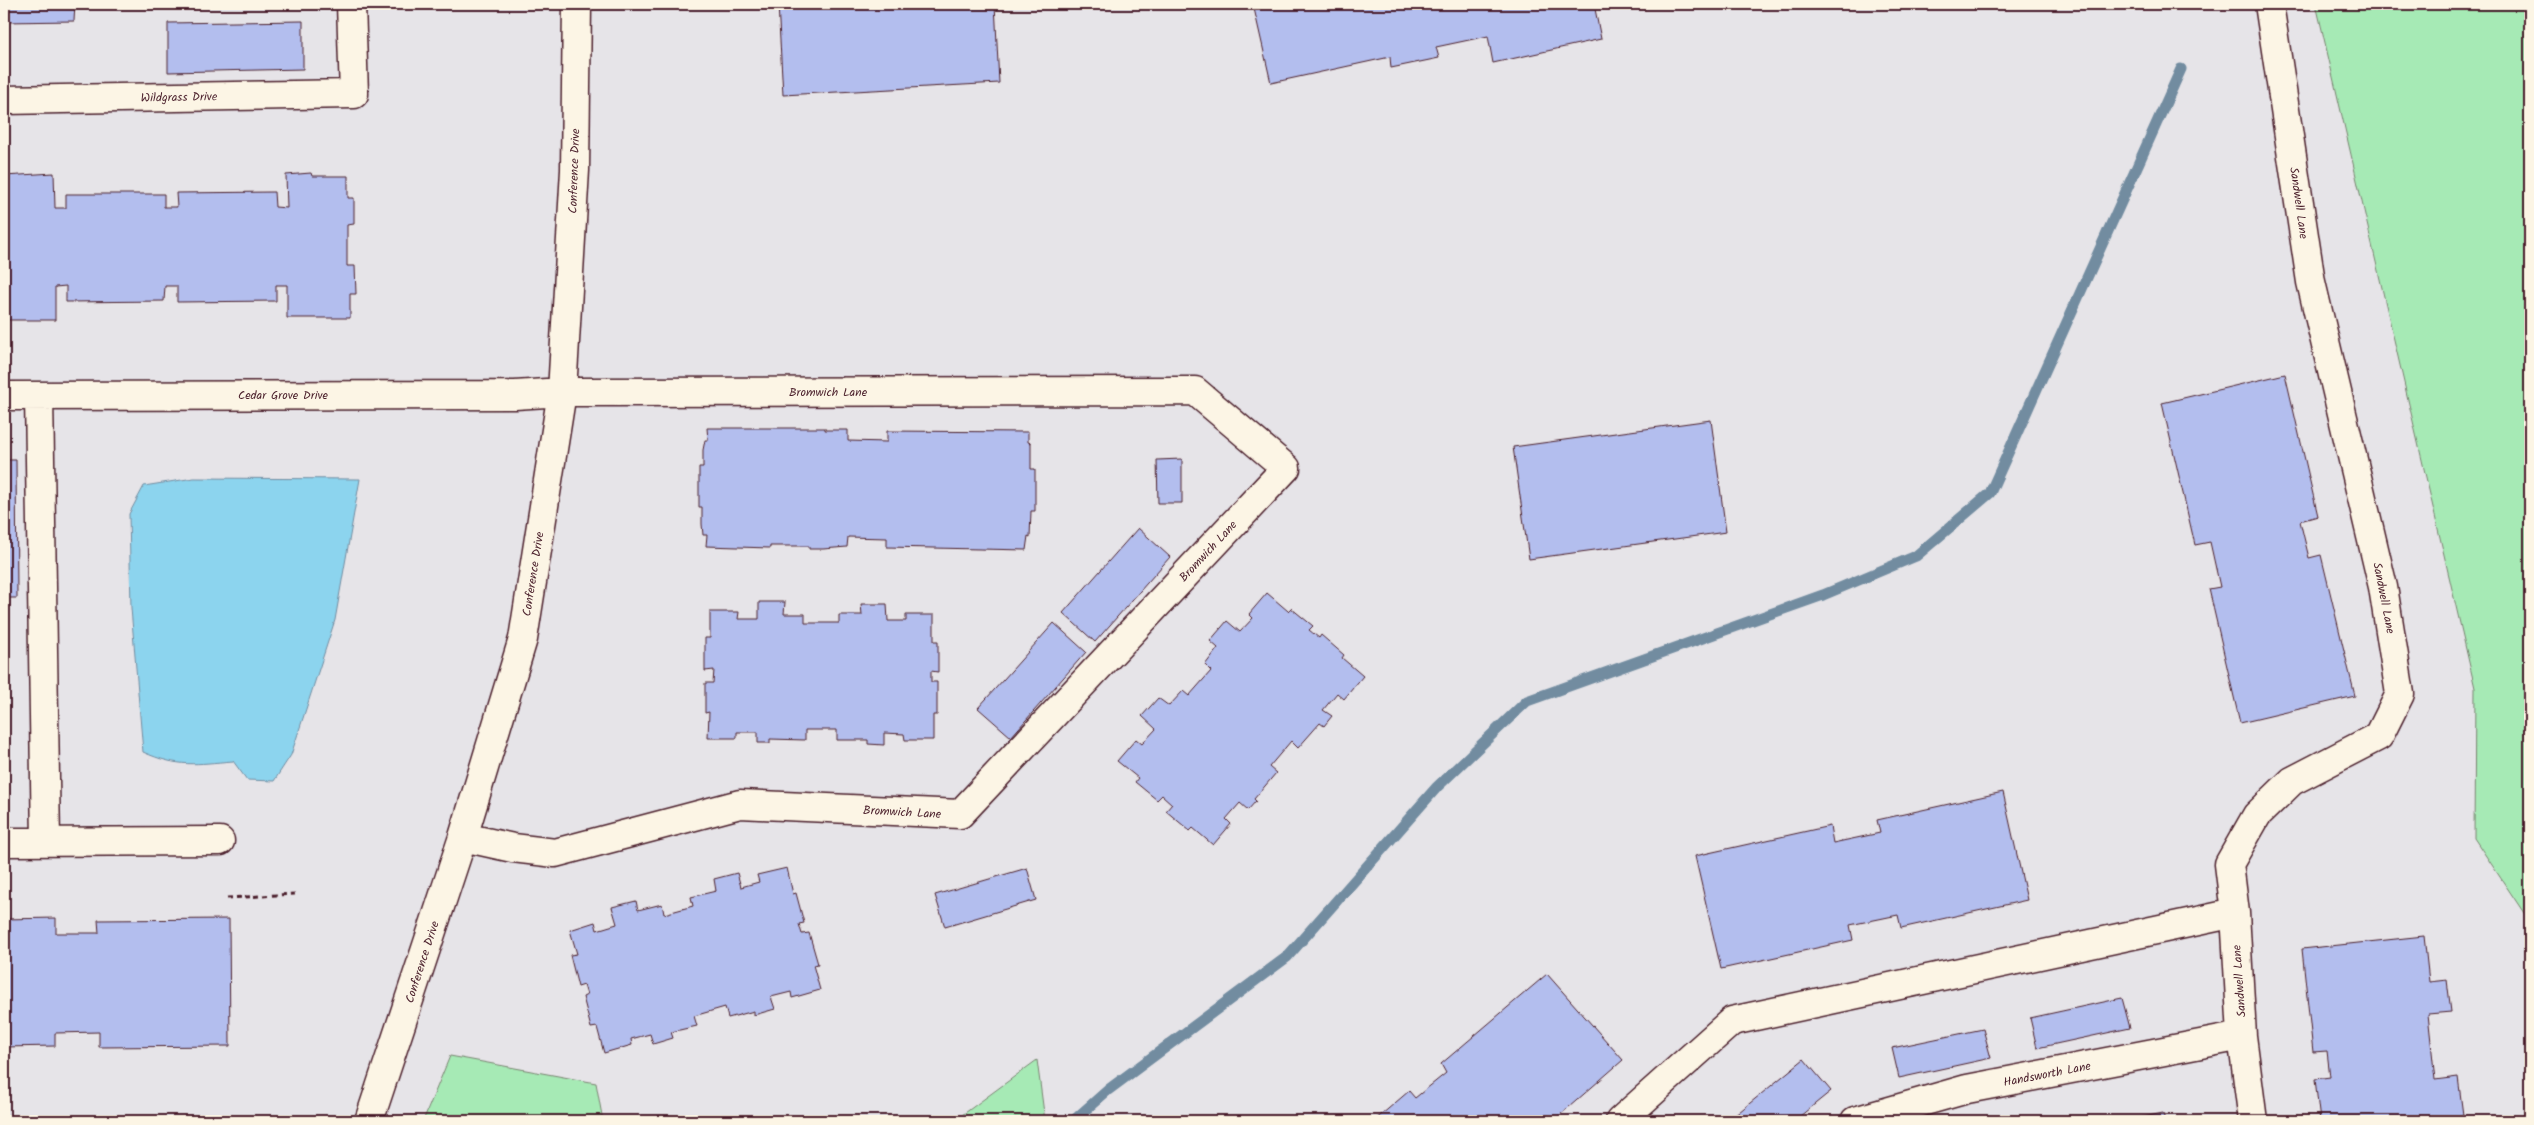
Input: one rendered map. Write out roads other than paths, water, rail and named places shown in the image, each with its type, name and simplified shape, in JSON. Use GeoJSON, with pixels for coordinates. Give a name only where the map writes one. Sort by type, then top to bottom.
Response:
{"type":"FeatureCollection","features":[{"type":"Feature","properties":{"kind":"street","name":"Wildgrass Drive"},"geometry":{"type":"LineString","coordinates":[[4,100],[354,94],[351,4]]}},
{"type":"Feature","properties":{"kind":"street","name":"Conference Drive"},"geometry":{"type":"LineString","coordinates":[[369,1121],[463,837],[523,639],[562,392],[575,170],[576,4]]}},
{"type":"Feature","properties":{"kind":"street","name":"Sandwell Lane"},"geometry":{"type":"LineString","coordinates":[[2253,1121],[2242,1036],[2235,913],[2229,864],[2257,815],[2292,781],[2379,736],[2400,694],[2383,586],[2310,282],[2268,4]]}},
{"type":"Feature","properties":{"kind":"street","name":"Cedar Grove Drive"},"geometry":{"type":"LineString","coordinates":[[4,396],[515,395],[562,392]]}},
{"type":"Feature","properties":{"kind":"street","name":"Bromwich Lane"},"geometry":{"type":"LineString","coordinates":[[463,837],[513,848],[555,853],[740,804],[960,814],[1286,468],[1195,392],[562,392]]}},
{"type":"Feature","properties":{"kind":"street"},"geometry":{"type":"LineString","coordinates":[[39,396],[46,842]]}},
{"type":"Feature","properties":{"kind":"street"},"geometry":{"type":"LineString","coordinates":[[4,842],[220,841]]}},
{"type":"Feature","properties":{"kind":"street"},"geometry":{"type":"LineString","coordinates":[[1620,1121],[1732,1020],[2235,913]]}},
{"type":"Feature","properties":{"kind":"street","name":"Handsworth Lane"},"geometry":{"type":"LineString","coordinates":[[1855,1121],[1967,1089],[2242,1036]]}},
{"type":"Feature","properties":{"kind":"water"},"geometry":{"type":"Polygon","coordinates":[[[194,478],[360,479],[335,620],[291,755],[274,781],[247,780],[233,761],[197,764],[177,763],[143,752],[131,608],[129,514],[144,486],[194,478]]]}},
{"type":"Feature","properties":{"kind":"waterway"},"geometry":{"type":"LineString","coordinates":[[1073,1121],[1108,1090],[1287,957],[1437,787],[1527,701],[1823,595],[1916,556],[1990,493],[2181,69]]}}]}
